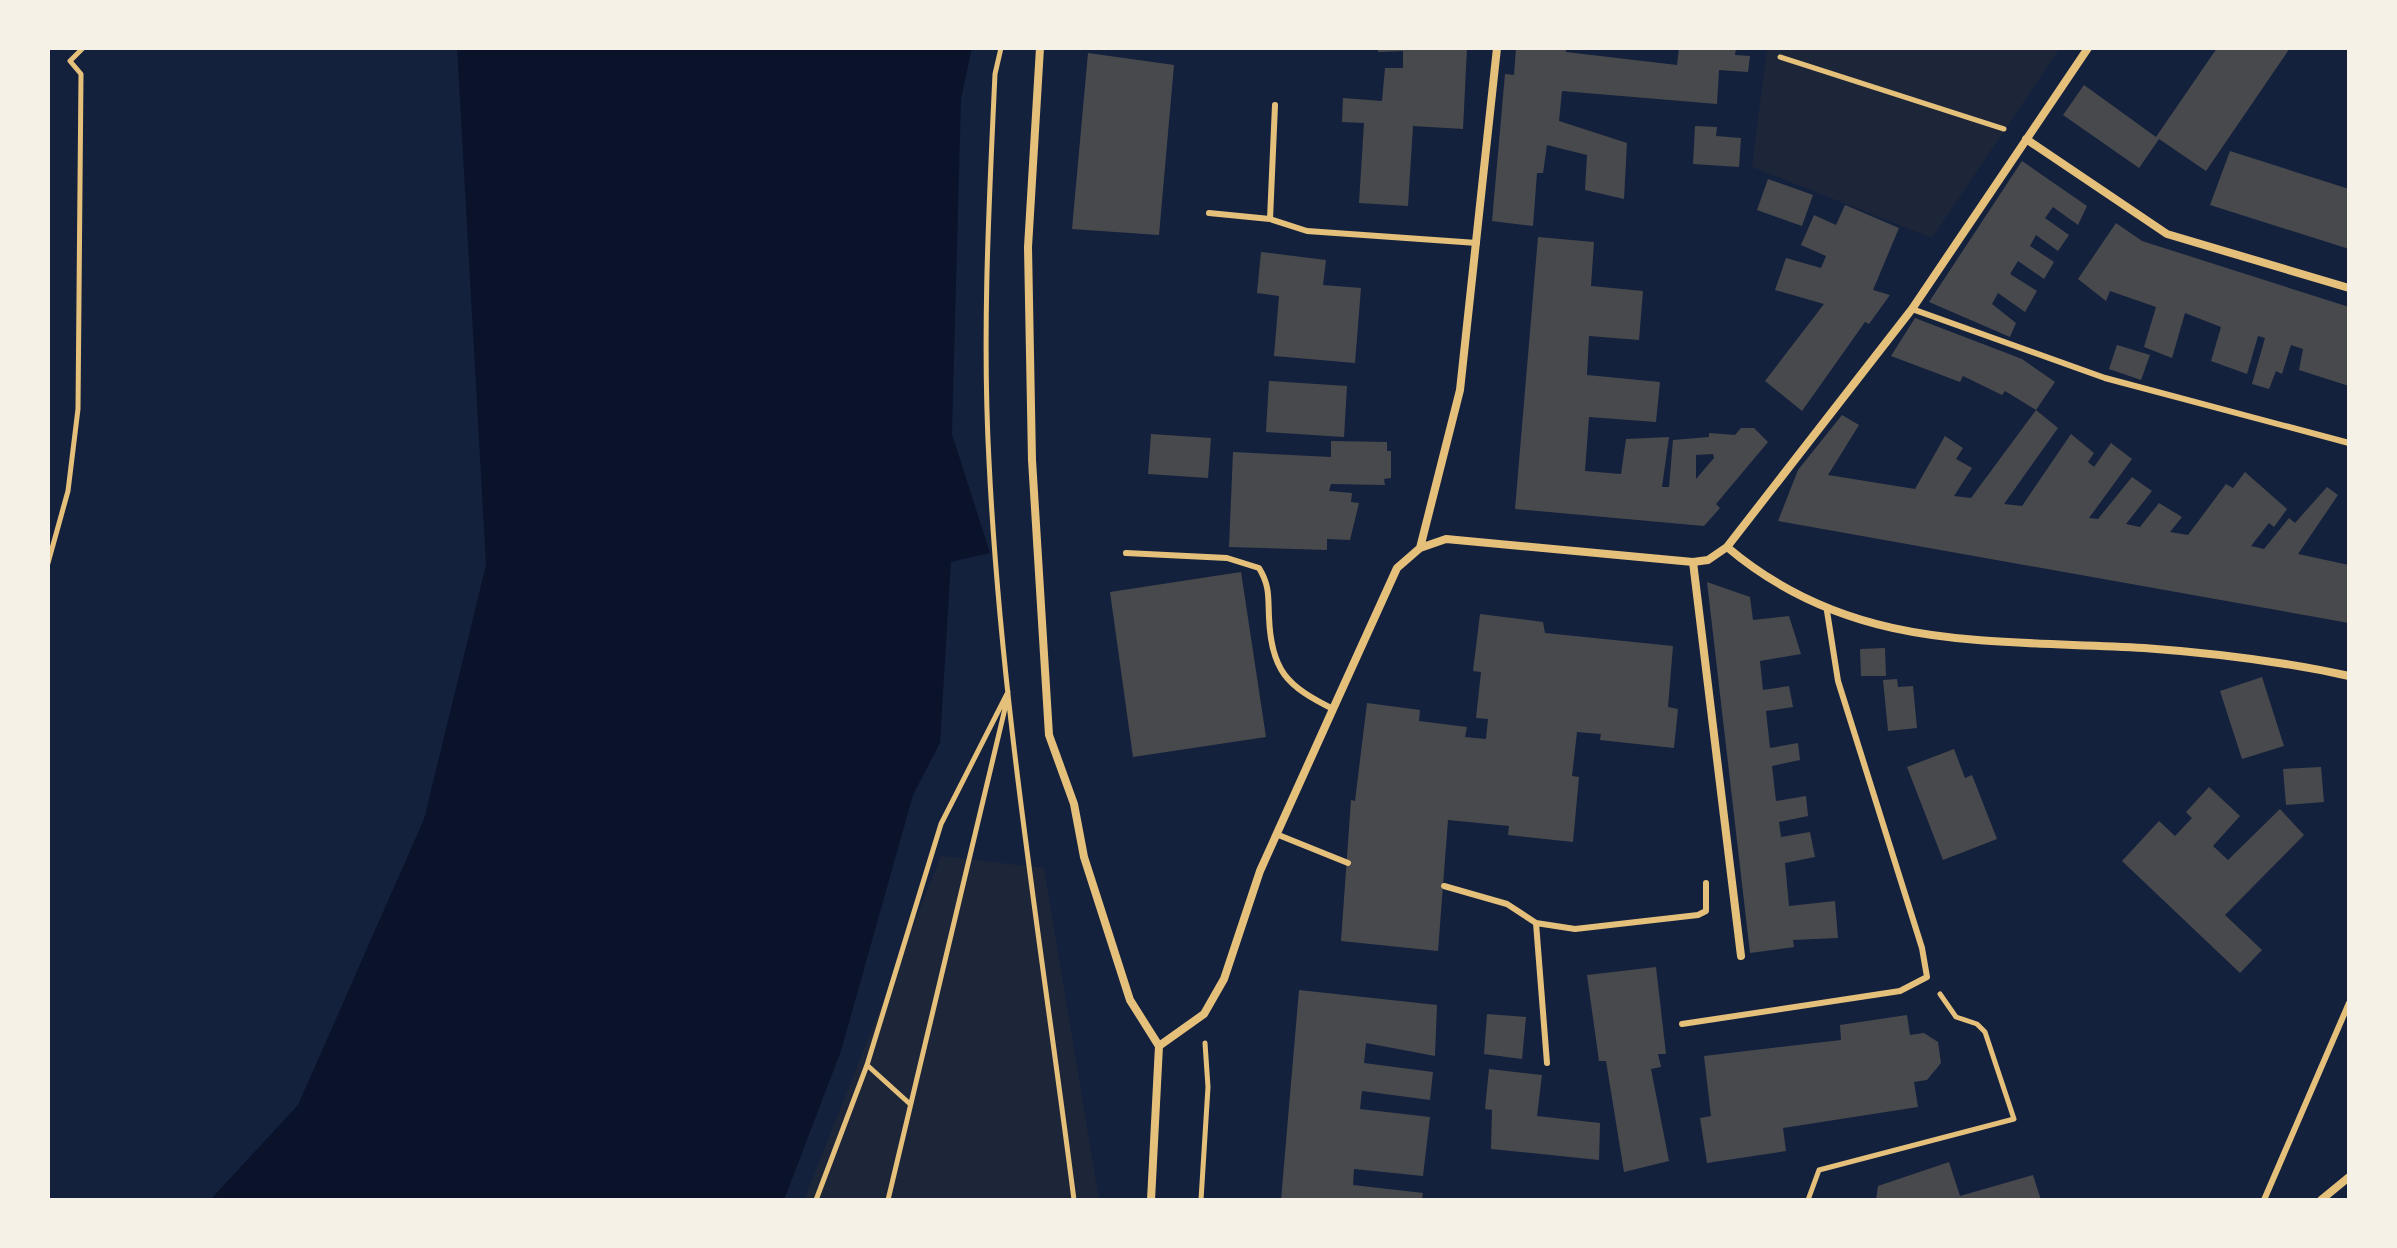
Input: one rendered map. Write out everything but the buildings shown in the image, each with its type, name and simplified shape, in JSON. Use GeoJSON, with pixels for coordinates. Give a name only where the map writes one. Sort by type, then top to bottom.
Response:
{"type":"FeatureCollection","features":[{"type":"Feature","properties":{"kind":"street"},"geometry":{"type":"LineString","coordinates":[[1040,48],[1028,247],[1032,460],[1049,735],[1074,804],[1084,857],[1130,1000],[1159,1046],[1151,1200]]}},
{"type":"Feature","properties":{"kind":"street"},"geometry":{"type":"LineString","coordinates":[[1420,548],[1460,390],[1497,48]]}},
{"type":"Feature","properties":{"kind":"street"},"geometry":{"type":"LineString","coordinates":[[1159,1046],[1204,1014],[1236,951],[1260,871],[1397,568],[1420,548],[1446,539],[1693,562],[1708,560],[1727,547],[1912,309],[2088,48]]}},
{"type":"Feature","properties":{"kind":"street"},"geometry":{"type":"LineString","coordinates":[[2026,139],[2167,234],[2349,288]]}},
{"type":"Feature","properties":{"kind":"street"},"geometry":{"type":"LineString","coordinates":[[1727,547],[1756,572],[1827,611],[1910,634],[2271,659],[2349,676]]}},
{"type":"Feature","properties":{"kind":"street"},"geometry":{"type":"LineString","coordinates":[[1693,562],[1741,956]]}},
{"type":"Feature","properties":{"kind":"street"},"geometry":{"type":"LineString","coordinates":[[2321,1200],[2349,1177]]}},
{"type":"Feature","properties":{"kind":"lane"},"geometry":{"type":"LineString","coordinates":[[1270,219],[1275,105]]}},
{"type":"Feature","properties":{"kind":"lane"},"geometry":{"type":"LineString","coordinates":[[1209,213],[1270,219],[1307,231],[1477,243]]}},
{"type":"Feature","properties":{"kind":"lane"},"geometry":{"type":"LineString","coordinates":[[1912,309],[2105,378],[2349,443]]}},
{"type":"Feature","properties":{"kind":"lane"},"geometry":{"type":"LineString","coordinates":[[1126,553],[1227,558],[1259,568],[1269,584],[1272,652],[1282,673],[1295,690],[1333,709]]}},
{"type":"Feature","properties":{"kind":"lane"},"geometry":{"type":"LineString","coordinates":[[1682,1024],[1900,991],[1927,977],[1922,948],[1838,681],[1827,611]]}},
{"type":"Feature","properties":{"kind":"lane"},"geometry":{"type":"LineString","coordinates":[[1276,834],[1348,863]]}},
{"type":"Feature","properties":{"kind":"lane"},"geometry":{"type":"LineString","coordinates":[[1444,886],[1507,904],[1536,923],[1575,929],[1698,915],[1706,911],[1706,883]]}},
{"type":"Feature","properties":{"kind":"lane"},"geometry":{"type":"LineString","coordinates":[[1536,923],[1547,1063]]}},
{"type":"Feature","properties":{"kind":"lane"},"geometry":{"type":"LineString","coordinates":[[2264,1200],[2349,1003]]}},
{"type":"Feature","properties":{"kind":"path"},"geometry":{"type":"LineString","coordinates":[[48,563],[68,491],[78,409],[81,74],[70,61],[83,48]]}},
{"type":"Feature","properties":{"kind":"path"},"geometry":{"type":"LineString","coordinates":[[1001,48],[995,74],[985,296],[989,461],[1009,691],[1074,1200]]}},
{"type":"Feature","properties":{"kind":"path"},"geometry":{"type":"LineString","coordinates":[[1780,57],[1985,122],[2026,139]]}},
{"type":"Feature","properties":{"kind":"path"},"geometry":{"type":"LineString","coordinates":[[816,1200],[867,1065],[941,824],[1009,691]]}},
{"type":"Feature","properties":{"kind":"path"},"geometry":{"type":"LineString","coordinates":[[888,1200],[1009,691]]}},
{"type":"Feature","properties":{"kind":"path"},"geometry":{"type":"LineString","coordinates":[[1808,1200],[1819,1170],[2014,1119],[1985,1032],[1977,1024],[1956,1017],[1927,977]]}},
{"type":"Feature","properties":{"kind":"path"},"geometry":{"type":"LineString","coordinates":[[1201,1200],[1208,1087],[1204,1014]]}},
{"type":"Feature","properties":{"kind":"path"},"geometry":{"type":"LineString","coordinates":[[867,1065],[910,1104]]}},
{"type":"Feature","properties":{"kind":"shaded area"},"geometry":{"type":"Polygon","coordinates":[[[457,48],[972,48],[961,99],[952,434],[990,553],[951,562],[940,743],[913,795],[841,1051],[784,1200],[210,1200],[298,1105],[424,819],[486,565],[457,48]]]}},
{"type":"Feature","properties":{"kind":"shaded area"},"geometry":{"type":"Polygon","coordinates":[[[1767,48],[2060,48],[1932,238],[1752,167],[1767,48]]]}},
{"type":"Feature","properties":{"kind":"shaded area"},"geometry":{"type":"Polygon","coordinates":[[[941,856],[1044,868],[1099,1200],[804,1200],[941,856]]]}}]}
